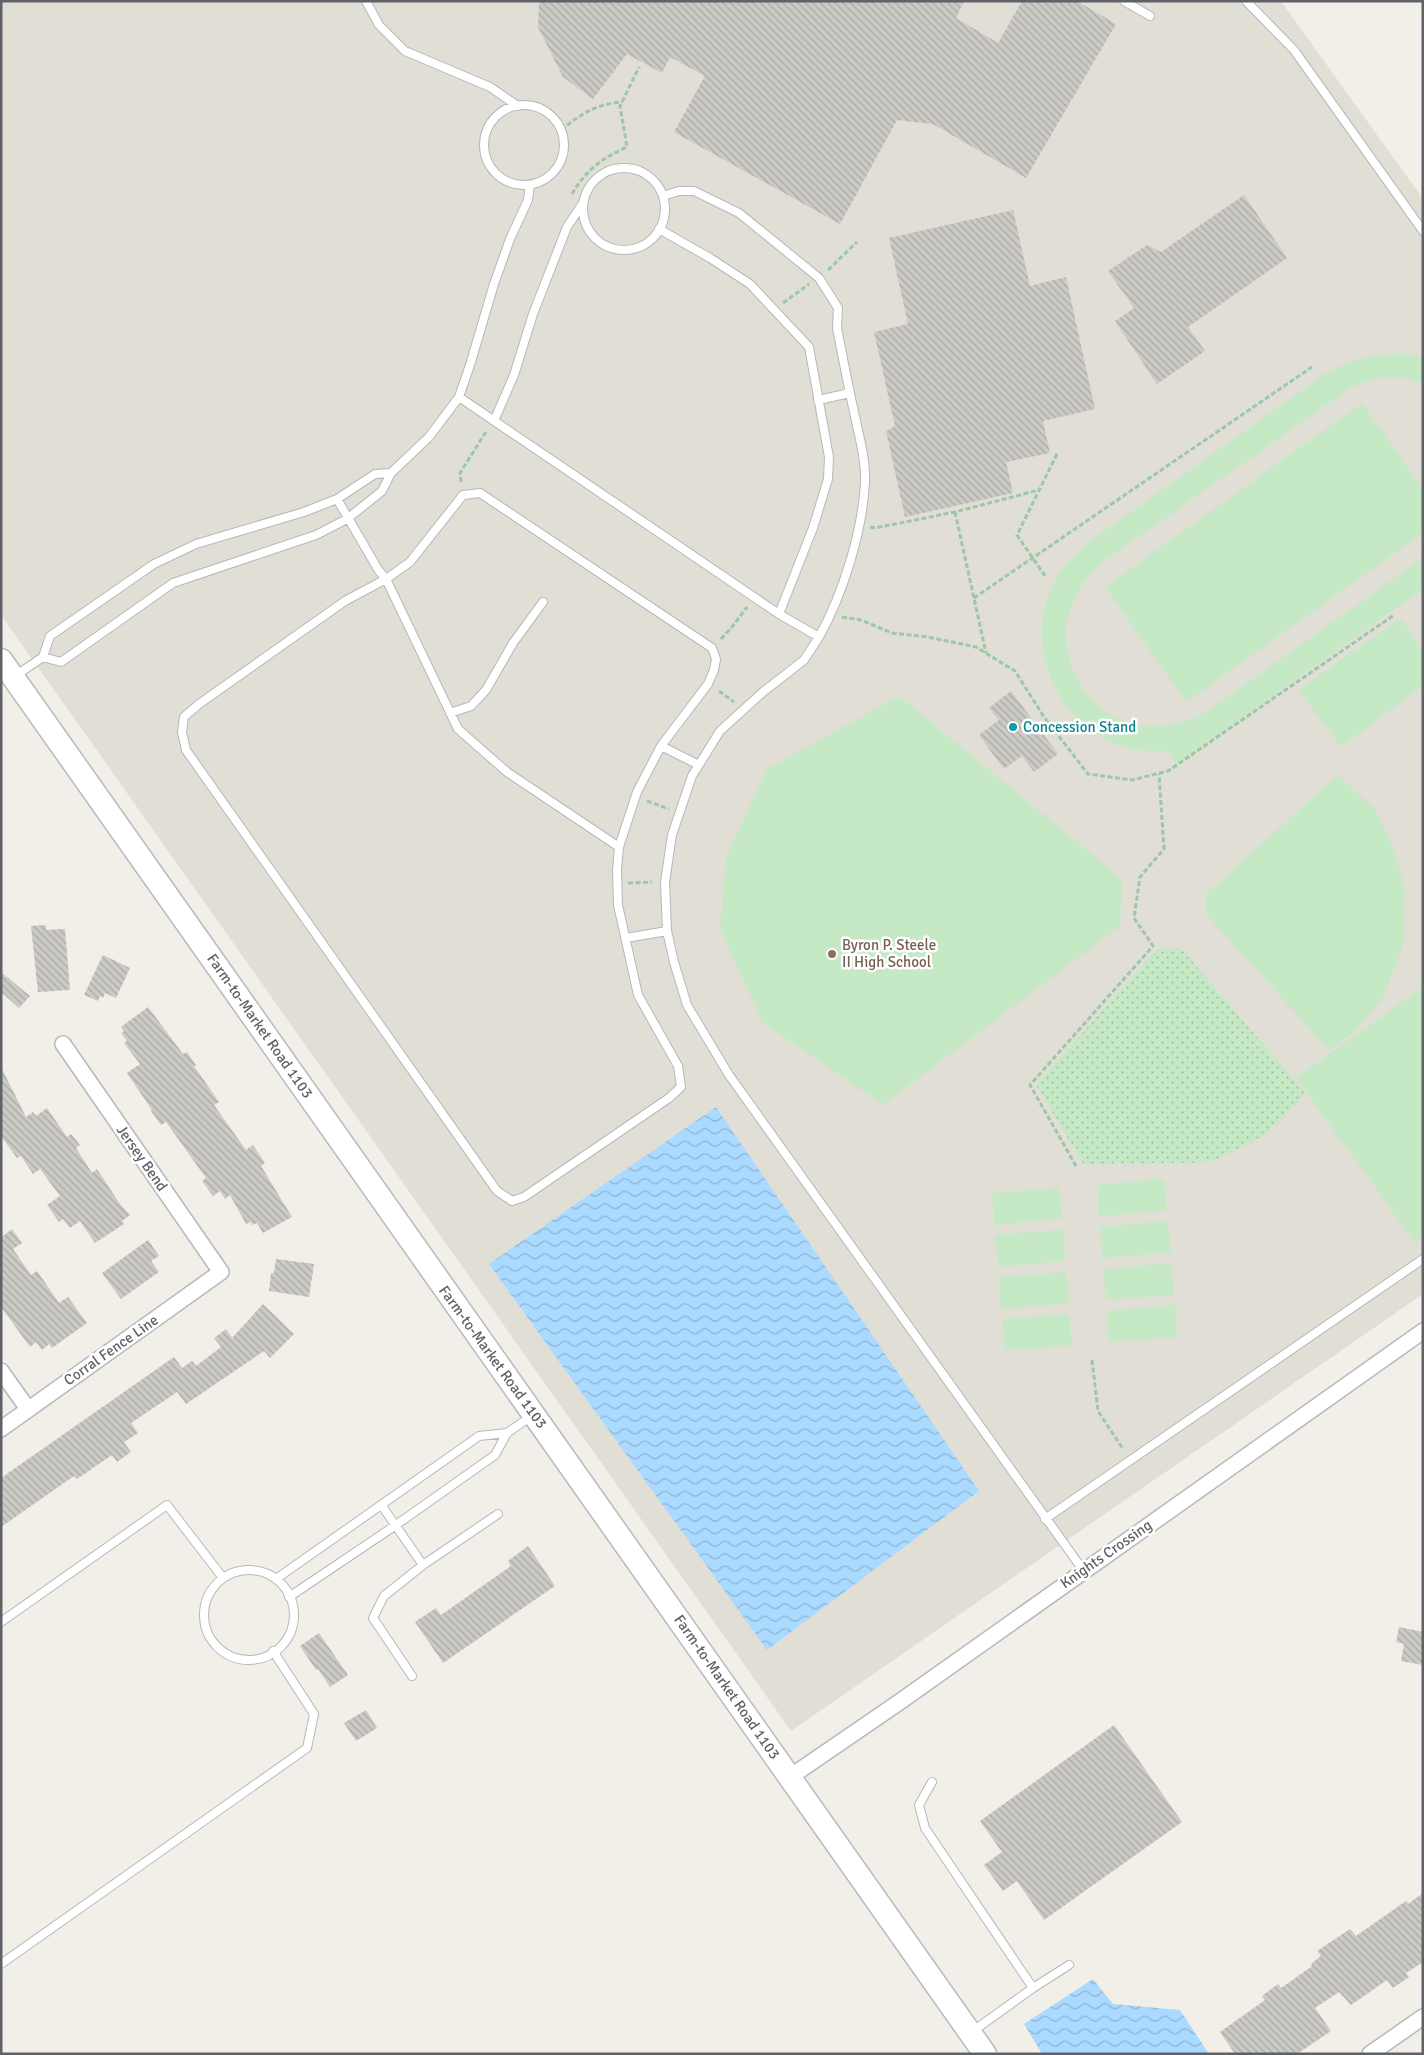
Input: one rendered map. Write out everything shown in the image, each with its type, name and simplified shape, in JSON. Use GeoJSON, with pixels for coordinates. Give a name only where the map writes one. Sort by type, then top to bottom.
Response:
{"type":"FeatureCollection","features":[{"type":"Feature","properties":{"kind":"main road","name":"Farm-to-Market Road 1103"},"geometry":{"type":"LineString","coordinates":[[6,670],[985,2054]]}},
{"type":"Feature","properties":{"kind":"street","name":"Jersey Bend"},"geometry":{"type":"LineString","coordinates":[[63,1044],[221,1272]]}},
{"type":"Feature","properties":{"kind":"street","name":"Corral Fence Line"},"geometry":{"type":"LineString","coordinates":[[1,1429],[221,1272]]}},
{"type":"Feature","properties":{"kind":"street","name":"Knights Crossing"},"geometry":{"type":"LineString","coordinates":[[790,1777],[898,1703],[1083,1570],[1423,1331]]}},
{"type":"Feature","properties":{"kind":"street"},"geometry":{"type":"LineString","coordinates":[[1,1371],[28,1409]]}},
{"type":"Feature","properties":{"kind":"street"},"geometry":{"type":"LineString","coordinates":[[1370,2054],[1423,2017]]}},
{"type":"Feature","properties":{"kind":"lane"},"geometry":{"type":"LineString","coordinates":[[366,1],[379,25],[405,51],[490,87],[518,106]]}},
{"type":"Feature","properties":{"kind":"lane"},"geometry":{"type":"LineString","coordinates":[[1124,1],[1150,16]]}},
{"type":"Feature","properties":{"kind":"lane"},"geometry":{"type":"LineString","coordinates":[[1246,1],[1294,50],[1423,231]]}},
{"type":"Feature","properties":{"kind":"lane"},"geometry":{"type":"LineString","coordinates":[[518,106],[531,106],[544,110],[554,118],[561,130],[564,143],[563,156],[558,168],[549,178],[537,184],[512,184],[500,177],[491,168],[486,156],[484,142],[491,124],[505,110],[518,106]]}},
{"type":"Feature","properties":{"kind":"lane"},"geometry":{"type":"LineString","coordinates":[[494,421],[514,375],[533,314],[567,227],[583,203],[587,190],[595,179],[606,171],[620,168],[634,169],[646,174],[656,184],[663,196],[665,210],[659,229],[646,243],[634,249],[621,250],[597,240],[588,229],[583,203]]}},
{"type":"Feature","properties":{"kind":"lane"},"geometry":{"type":"LineString","coordinates":[[6,670],[43,657],[61,662],[173,583],[316,535],[348,519],[382,491],[390,473],[429,437],[459,397],[494,284],[510,239],[528,200],[530,185]]}},
{"type":"Feature","properties":{"kind":"lane"},"geometry":{"type":"LineString","coordinates":[[663,196],[679,191],[694,192],[739,213],[819,278],[838,308],[837,328],[863,454],[866,480],[860,524],[831,615],[819,637],[804,660],[720,731],[692,776],[672,836],[665,882],[667,931],[687,1005],[729,1075],[1083,1570]]}},
{"type":"Feature","properties":{"kind":"lane"},"geometry":{"type":"LineString","coordinates":[[659,229],[710,258],[750,284],[809,347],[829,457],[828,479],[813,528],[779,614]]}},
{"type":"Feature","properties":{"kind":"lane"},"geometry":{"type":"LineString","coordinates":[[818,400],[850,393]]}},
{"type":"Feature","properties":{"kind":"lane"},"geometry":{"type":"LineString","coordinates":[[459,397],[779,614],[819,637]]}},
{"type":"Feature","properties":{"kind":"lane"},"geometry":{"type":"LineString","coordinates":[[43,657],[50,636],[154,564],[196,544],[304,512],[337,499],[375,474],[390,473]]}},
{"type":"Feature","properties":{"kind":"lane"},"geometry":{"type":"LineString","coordinates":[[480,493],[712,648],[716,659],[708,684],[661,746],[637,792],[619,847],[618,905],[638,994],[678,1066],[681,1088],[524,1197],[512,1201],[497,1191],[186,750],[182,732],[184,717],[199,704],[345,601],[386,579],[410,562],[463,495],[480,493]]}},
{"type":"Feature","properties":{"kind":"lane"},"geometry":{"type":"LineString","coordinates":[[337,499],[379,571],[386,579],[458,729],[507,772],[619,847]]}},
{"type":"Feature","properties":{"kind":"lane"},"geometry":{"type":"LineString","coordinates":[[450,713],[471,706],[486,690],[514,643],[543,602]]}},
{"type":"Feature","properties":{"kind":"lane"},"geometry":{"type":"LineString","coordinates":[[661,746],[699,765]]}},
{"type":"Feature","properties":{"kind":"lane"},"geometry":{"type":"LineString","coordinates":[[626,938],[667,931]]}},
{"type":"Feature","properties":{"kind":"lane"},"geometry":{"type":"LineString","coordinates":[[1045,1519],[1423,1259]]}},
{"type":"Feature","properties":{"kind":"lane"},"geometry":{"type":"LineString","coordinates":[[276,1579],[479,1436],[507,1432],[534,1414]]}},
{"type":"Feature","properties":{"kind":"lane"},"geometry":{"type":"LineString","coordinates":[[289,1597],[495,1455],[507,1432]]}},
{"type":"Feature","properties":{"kind":"lane"},"geometry":{"type":"LineString","coordinates":[[1,1622],[167,1505],[223,1578]]}},
{"type":"Feature","properties":{"kind":"lane"},"geometry":{"type":"LineString","coordinates":[[382,1506],[423,1565]]}},
{"type":"Feature","properties":{"kind":"lane"},"geometry":{"type":"LineString","coordinates":[[412,1676],[373,1618],[384,1596],[423,1565],[498,1514]]}},
{"type":"Feature","properties":{"kind":"lane"},"geometry":{"type":"LineString","coordinates":[[250,1570],[264,1572],[276,1579],[286,1590],[292,1604],[293,1619],[289,1634],[280,1647],[267,1656],[253,1660],[237,1658],[223,1652],[212,1641],[206,1628],[204,1614],[206,1600],[213,1588],[223,1578],[236,1572],[250,1570]]}},
{"type":"Feature","properties":{"kind":"lane"},"geometry":{"type":"LineString","coordinates":[[1,1964],[307,1748],[314,1714],[273,1651]]}},
{"type":"Feature","properties":{"kind":"lane"},"geometry":{"type":"LineString","coordinates":[[932,1782],[919,1805],[925,1828],[1033,1988]]}},
{"type":"Feature","properties":{"kind":"lane"},"geometry":{"type":"LineString","coordinates":[[971,2033],[1033,1988],[1069,1965]]}},
{"type":"Feature","properties":{"kind":"path"},"geometry":{"type":"LineString","coordinates":[[561,130],[579,116],[604,104],[622,102]]}},
{"type":"Feature","properties":{"kind":"path"},"geometry":{"type":"LineString","coordinates":[[974,598],[1312,368]]}},
{"type":"Feature","properties":{"kind":"path"},"geometry":{"type":"LineString","coordinates":[[1045,576],[1017,534],[1058,452]]}},
{"type":"Feature","properties":{"kind":"path"},"geometry":{"type":"LineString","coordinates":[[860,524],[875,528],[955,512],[1039,490]]}},
{"type":"Feature","properties":{"kind":"path"},"geometry":{"type":"LineString","coordinates":[[955,512],[986,653]]}},
{"type":"Feature","properties":{"kind":"path"},"geometry":{"type":"LineString","coordinates":[[712,648],[732,627],[754,596]]}},
{"type":"Feature","properties":{"kind":"path"},"geometry":{"type":"LineString","coordinates":[[831,615],[861,620],[892,633],[928,637],[976,647],[1015,671],[1044,717],[1088,774],[1132,780],[1168,771],[1394,615]]}},
{"type":"Feature","properties":{"kind":"path"},"geometry":{"type":"LineString","coordinates":[[708,684],[745,708]]}},
{"type":"Feature","properties":{"kind":"path"},"geometry":{"type":"LineString","coordinates":[[1076,1166],[1030,1085],[1153,946],[1134,918],[1140,877],[1164,849],[1159,774]]}},
{"type":"Feature","properties":{"kind":"path"},"geometry":{"type":"LineString","coordinates":[[637,792],[649,803],[680,812]]}},
{"type":"Feature","properties":{"kind":"path"},"geometry":{"type":"LineString","coordinates":[[618,884],[665,882]]}},
{"type":"Feature","properties":{"kind":"path"},"geometry":{"type":"LineString","coordinates":[[1092,1360],[1098,1411],[1131,1460]]}},
{"type":"Feature","properties":{"kind":"shaded area","name":"Byron P. Steele II High School"},"geometry":{"type":"Polygon","coordinates":[[[1,1],[1281,1],[1423,199],[1423,1294],[791,1731],[1,615],[1,1]]]}},
{"type":"Feature","properties":{"kind":"green space"},"geometry":{"type":"Polygon","coordinates":[[[1393,353],[1423,357],[1423,383],[1414,380],[1387,378],[1369,381],[1352,387],[1104,561],[1078,593],[1067,626],[1069,659],[1083,689],[1106,711],[1136,724],[1171,725],[1209,710],[1423,558],[1423,589],[1176,764],[1168,751],[1131,749],[1096,734],[1077,718],[1061,699],[1050,677],[1044,654],[1042,629],[1046,605],[1055,581],[1062,570],[1090,541],[1325,374],[1358,359],[1393,353]]]}},
{"type":"Feature","properties":{"kind":"green space"},"geometry":{"type":"Polygon","coordinates":[[[1362,403],[1423,489],[1423,533],[1186,702],[1105,587],[1362,403]]]}},
{"type":"Feature","properties":{"kind":"green space"},"geometry":{"type":"Polygon","coordinates":[[[1401,618],[1423,652],[1423,685],[1341,747],[1298,690],[1401,618]]]}},
{"type":"Feature","properties":{"kind":"green space"},"geometry":{"type":"Polygon","coordinates":[[[899,696],[1122,879],[1120,926],[883,1105],[762,1022],[720,929],[726,858],[766,770],[899,696]]]}},
{"type":"Feature","properties":{"kind":"green space"},"geometry":{"type":"Polygon","coordinates":[[[1338,775],[1375,809],[1395,852],[1405,892],[1403,945],[1384,996],[1357,1030],[1329,1050],[1206,914],[1205,895],[1338,775]]]}},
{"type":"Feature","properties":{"kind":"green space"},"geometry":{"type":"Polygon","coordinates":[[[1181,948],[1305,1093],[1290,1111],[1261,1138],[1215,1160],[1191,1163],[1083,1164],[1036,1085],[1157,949],[1181,948]]]}},
{"type":"Feature","properties":{"kind":"green space"},"geometry":{"type":"Polygon","coordinates":[[[1423,987],[1423,1237],[1415,1243],[1296,1078],[1423,987]]]}},
{"type":"Feature","properties":{"kind":"green space"},"geometry":{"type":"Polygon","coordinates":[[[1164,1179],[1167,1211],[1099,1216],[1097,1185],[1164,1179]]]}},
{"type":"Feature","properties":{"kind":"green space"},"geometry":{"type":"Polygon","coordinates":[[[1059,1188],[1062,1219],[994,1225],[992,1193],[1059,1188]]]}},
{"type":"Feature","properties":{"kind":"green space"},"geometry":{"type":"Polygon","coordinates":[[[1168,1221],[1171,1253],[1102,1258],[1100,1227],[1168,1221]]]}},
{"type":"Feature","properties":{"kind":"green space"},"geometry":{"type":"Polygon","coordinates":[[[1063,1230],[1065,1261],[998,1267],[995,1235],[1063,1230]]]}},
{"type":"Feature","properties":{"kind":"green space"},"geometry":{"type":"Polygon","coordinates":[[[1171,1263],[1174,1295],[1106,1300],[1103,1269],[1171,1263]]]}},
{"type":"Feature","properties":{"kind":"green space"},"geometry":{"type":"Polygon","coordinates":[[[1066,1272],[1069,1303],[1001,1309],[999,1277],[1066,1272]]]}},
{"type":"Feature","properties":{"kind":"green space"},"geometry":{"type":"Polygon","coordinates":[[[1175,1305],[1177,1337],[1109,1342],[1107,1311],[1175,1305]]]}},
{"type":"Feature","properties":{"kind":"green space"},"geometry":{"type":"Polygon","coordinates":[[[1069,1314],[1072,1345],[1005,1351],[1002,1319],[1069,1314]]]}},
{"type":"Feature","properties":{"kind":"water"},"geometry":{"type":"Polygon","coordinates":[[[716,1107],[979,1491],[767,1650],[489,1264],[716,1107]]]}},
{"type":"Feature","properties":{"kind":"water"},"geometry":{"type":"Polygon","coordinates":[[[1093,1979],[1113,2004],[1180,2010],[1209,2054],[1042,2054],[1024,2024],[1093,1979]]]}},
{"type":"Feature","properties":{"kind":"building"},"geometry":{"type":"Polygon","coordinates":[[[539,1],[964,1],[956,18],[998,43],[1022,1],[1077,1],[1116,24],[1026,178],[933,124],[897,120],[840,224],[674,132],[705,76],[670,57],[662,73],[627,54],[593,99],[563,77],[538,27],[539,1]]]}},
{"type":"Feature","properties":{"kind":"building"},"geometry":{"type":"Polygon","coordinates":[[[1244,195],[1287,258],[1188,327],[1205,351],[1157,384],[1115,321],[1134,308],[1108,271],[1147,245],[1161,252],[1244,195]]]}},
{"type":"Feature","properties":{"kind":"building"},"geometry":{"type":"Polygon","coordinates":[[[1013,210],[1030,286],[1066,277],[1095,409],[1043,421],[1050,453],[1006,462],[1013,493],[905,517],[886,431],[895,426],[874,332],[908,324],[889,238],[1013,210]]]}},
{"type":"Feature","properties":{"kind":"building","name":"Concession Stand"},"geometry":{"type":"Polygon","coordinates":[[[1011,691],[1058,754],[1034,772],[1022,756],[1004,769],[979,735],[999,720],[989,708],[1011,691]]]}},
{"type":"Feature","properties":{"kind":"building"},"geometry":{"type":"Polygon","coordinates":[[[46,925],[46,930],[65,929],[70,990],[38,992],[31,926],[46,925]]]}},
{"type":"Feature","properties":{"kind":"building"},"geometry":{"type":"Polygon","coordinates":[[[103,955],[130,968],[116,998],[105,993],[103,998],[100,996],[98,1001],[84,995],[103,955]]]}},
{"type":"Feature","properties":{"kind":"building"},"geometry":{"type":"Polygon","coordinates":[[[1,972],[30,996],[19,1008],[1,992],[1,972]]]}},
{"type":"Feature","properties":{"kind":"building"},"geometry":{"type":"Polygon","coordinates":[[[148,1007],[183,1054],[187,1052],[196,1065],[194,1066],[219,1102],[214,1105],[246,1150],[253,1145],[265,1163],[261,1166],[292,1217],[263,1233],[257,1223],[252,1225],[251,1222],[246,1224],[230,1195],[225,1199],[220,1191],[213,1196],[202,1181],[206,1178],[166,1122],[161,1125],[151,1111],[127,1073],[140,1064],[124,1043],[127,1041],[121,1033],[124,1031],[121,1027],[148,1007]]]}},
{"type":"Feature","properties":{"kind":"building"},"geometry":{"type":"Polygon","coordinates":[[[1,1067],[26,1117],[33,1112],[36,1116],[47,1108],[67,1137],[71,1134],[80,1145],[76,1148],[92,1173],[97,1169],[120,1204],[130,1215],[122,1221],[124,1224],[95,1243],[80,1221],[70,1228],[63,1219],[59,1222],[47,1205],[60,1196],[40,1169],[33,1174],[21,1156],[17,1158],[1,1136],[1,1067]]]}},
{"type":"Feature","properties":{"kind":"building"},"geometry":{"type":"Polygon","coordinates":[[[12,1229],[22,1243],[13,1249],[31,1275],[37,1271],[59,1303],[68,1297],[87,1323],[52,1348],[49,1344],[42,1350],[36,1342],[30,1347],[1,1307],[1,1233],[3,1236],[12,1229]]]}},
{"type":"Feature","properties":{"kind":"building"},"geometry":{"type":"Polygon","coordinates":[[[148,1240],[159,1256],[151,1261],[159,1272],[121,1299],[102,1273],[148,1240]]]}},
{"type":"Feature","properties":{"kind":"building"},"geometry":{"type":"Polygon","coordinates":[[[276,1259],[314,1264],[309,1297],[269,1291],[271,1273],[274,1273],[276,1259]]]}},
{"type":"Feature","properties":{"kind":"building"},"geometry":{"type":"Polygon","coordinates":[[[263,1304],[294,1334],[270,1358],[264,1351],[186,1404],[177,1392],[131,1423],[138,1433],[124,1442],[131,1452],[117,1462],[112,1455],[77,1479],[74,1476],[1,1527],[1,1478],[174,1357],[182,1368],[192,1361],[196,1366],[221,1347],[214,1338],[226,1329],[232,1338],[263,1304]]]}},
{"type":"Feature","properties":{"kind":"building"},"geometry":{"type":"Polygon","coordinates":[[[528,1546],[555,1586],[443,1663],[415,1622],[436,1608],[441,1615],[511,1566],[508,1561],[528,1546]]]}},
{"type":"Feature","properties":{"kind":"building"},"geometry":{"type":"Polygon","coordinates":[[[1399,1627],[1423,1632],[1423,1665],[1401,1661],[1404,1644],[1396,1642],[1399,1627]]]}},
{"type":"Feature","properties":{"kind":"building"},"geometry":{"type":"Polygon","coordinates":[[[319,1633],[348,1675],[330,1687],[300,1646],[319,1633]]]}},
{"type":"Feature","properties":{"kind":"building"},"geometry":{"type":"Polygon","coordinates":[[[366,1710],[377,1728],[356,1741],[344,1723],[366,1710]]]}},
{"type":"Feature","properties":{"kind":"building"},"geometry":{"type":"Polygon","coordinates":[[[1114,1725],[1182,1822],[1044,1920],[1017,1881],[1003,1891],[984,1865],[1002,1852],[980,1821],[1114,1725]]]}},
{"type":"Feature","properties":{"kind":"building"},"geometry":{"type":"Polygon","coordinates":[[[1423,1893],[1423,1962],[1406,1973],[1409,1977],[1393,1988],[1387,1980],[1351,2005],[1339,1992],[1315,2008],[1331,2031],[1297,2054],[1235,2054],[1220,2032],[1265,2000],[1262,1996],[1278,1984],[1281,1988],[1311,1967],[1312,1963],[1321,1956],[1317,1951],[1350,1929],[1356,1936],[1406,1901],[1408,1904],[1423,1893]]]}},
{"type":"Feature","properties":{"kind":"place","name":"Concession Stand"},"geometry":{"type":"Point","coordinates":[1013,727]}},
{"type":"Feature","properties":{"kind":"place","name":"Byron P. Steele II High School"},"geometry":{"type":"Point","coordinates":[832,954]}}]}
